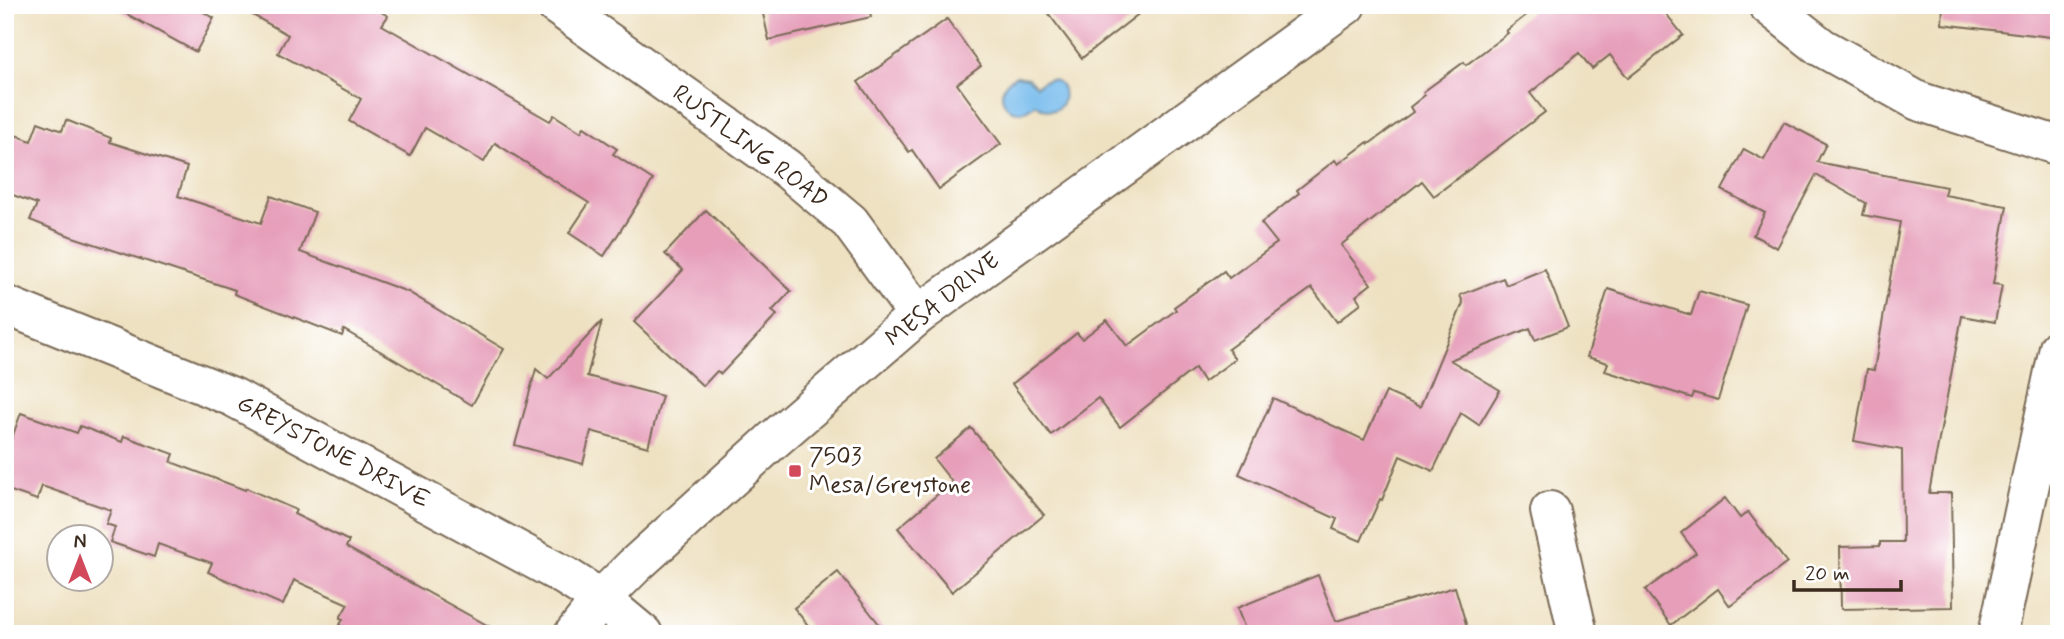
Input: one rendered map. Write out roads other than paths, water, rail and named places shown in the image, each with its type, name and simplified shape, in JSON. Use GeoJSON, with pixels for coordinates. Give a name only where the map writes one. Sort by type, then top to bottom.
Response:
{"type":"FeatureCollection","features":[{"type":"Feature","properties":{"kind":"street","name":"RUSTLING ROAD"},"geometry":{"type":"LineString","coordinates":[[556,5],[786,169],[850,222],[918,315]]}},
{"type":"Feature","properties":{"kind":"street","name":"MESA DRIVE"},"geometry":{"type":"LineString","coordinates":[[575,634],[601,599],[634,566],[771,442],[918,315],[1346,5]]}},
{"type":"Feature","properties":{"kind":"street"},"geometry":{"type":"LineString","coordinates":[[1768,5],[1821,47],[1918,101],[2059,146]]}},
{"type":"Feature","properties":{"kind":"street","name":"GREYSTONE DRIVE"},"geometry":{"type":"LineString","coordinates":[[5,305],[233,397],[565,576],[601,599],[643,634]]}},
{"type":"Feature","properties":{"kind":"street"},"geometry":{"type":"LineString","coordinates":[[1998,634],[2059,348]]}},
{"type":"Feature","properties":{"kind":"street"},"geometry":{"type":"LineString","coordinates":[[1550,511],[1578,634]]}},
{"type":"Feature","properties":{"kind":"water"},"geometry":{"type":"Polygon","coordinates":[[[1016,76],[1028,78],[1036,86],[1048,80],[1057,81],[1064,95],[1062,103],[1057,109],[1048,110],[1035,104],[1018,112],[1011,110],[1002,98],[1003,90],[1007,82],[1016,76]]]}},
{"type":"Feature","properties":{"kind":"place","name":"7503 Mesa/Greystone"},"geometry":{"type":"Point","coordinates":[795,471]}}]}
